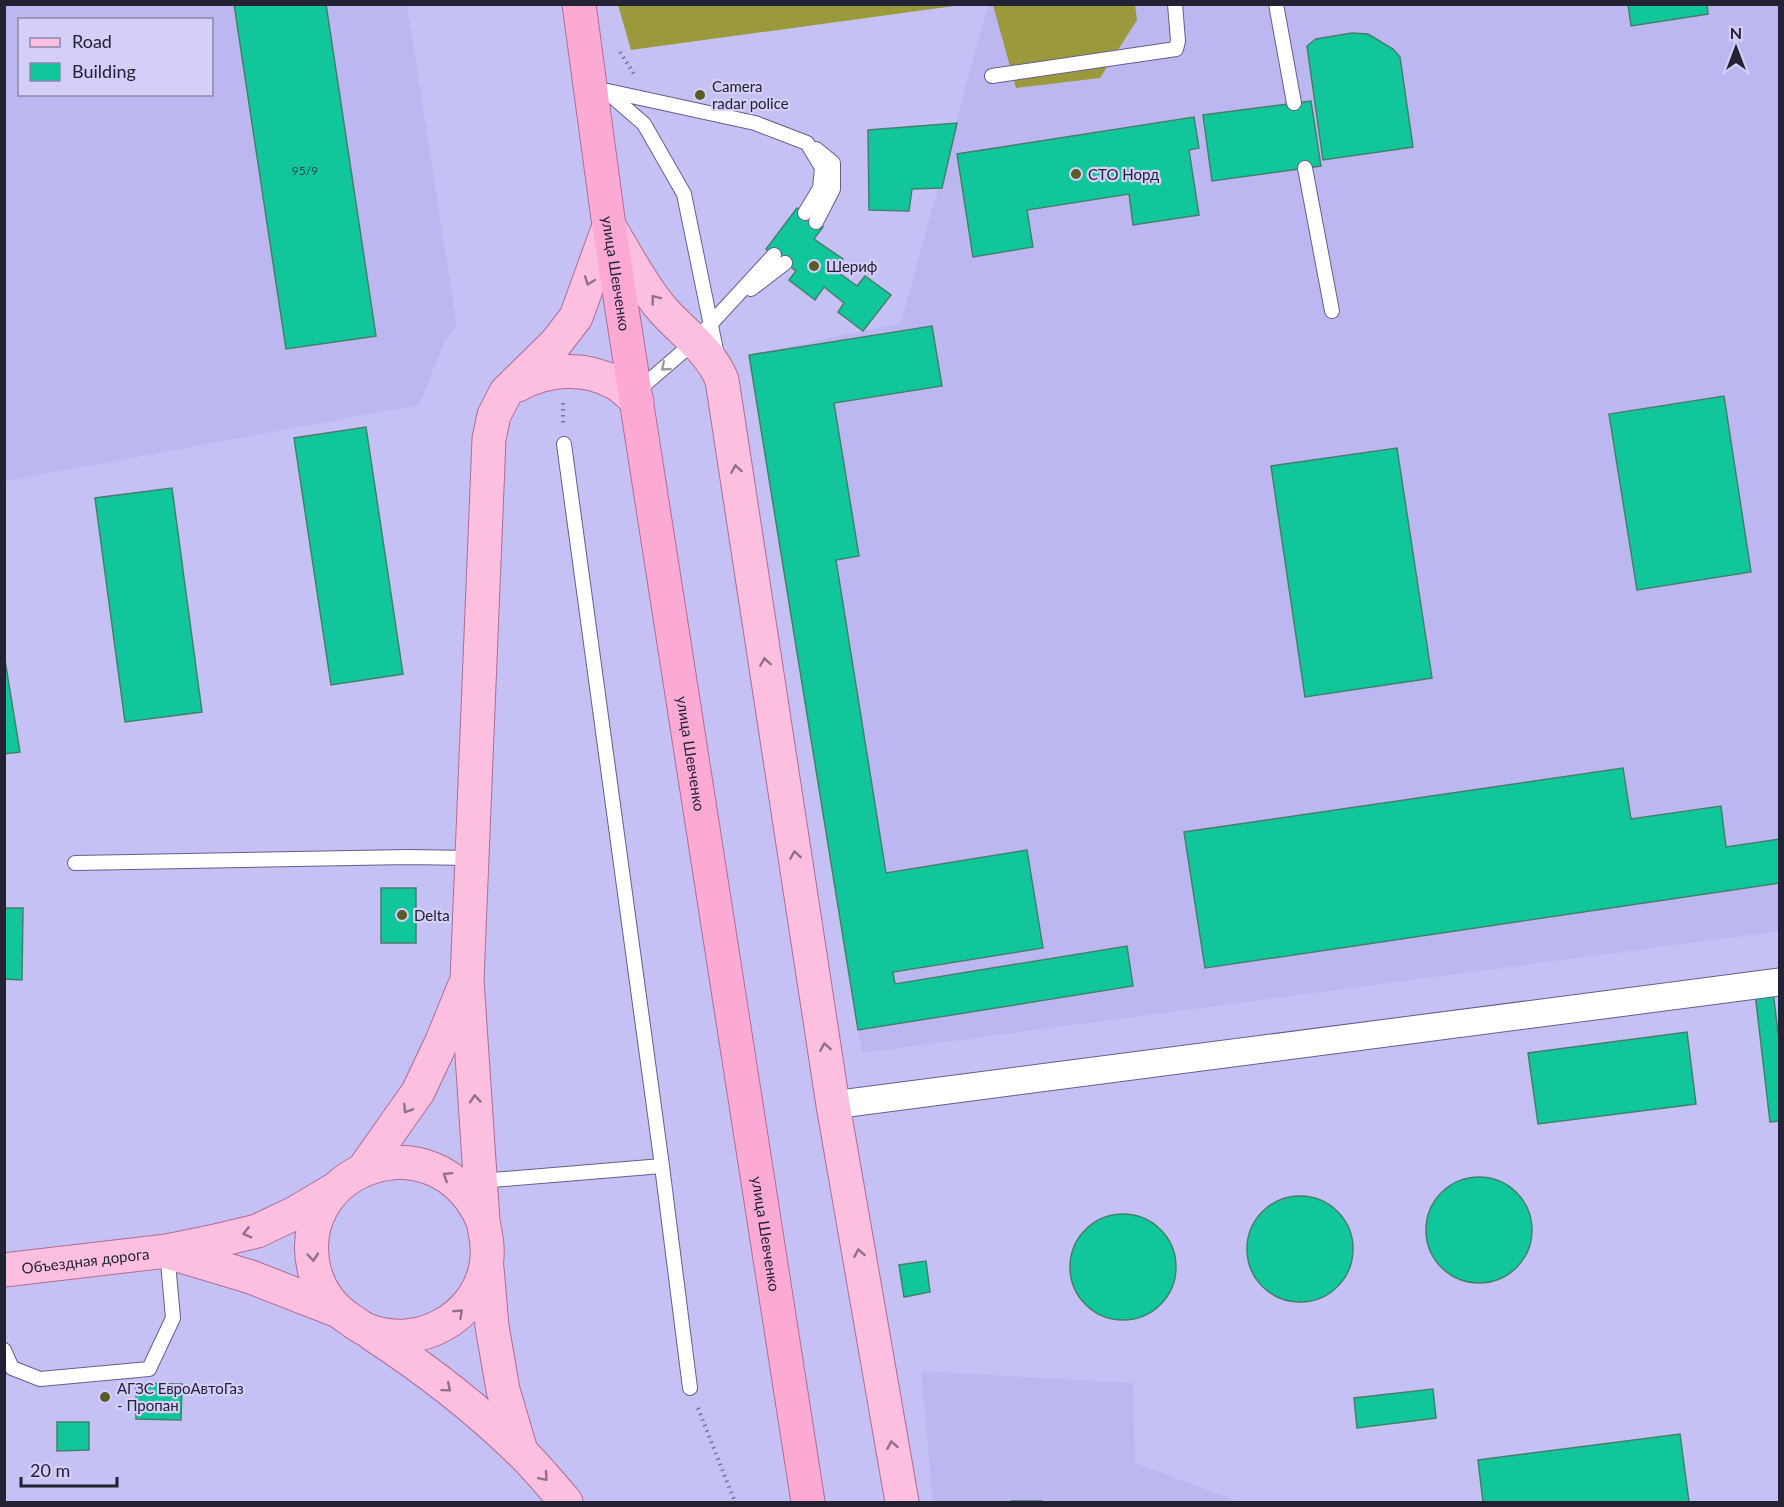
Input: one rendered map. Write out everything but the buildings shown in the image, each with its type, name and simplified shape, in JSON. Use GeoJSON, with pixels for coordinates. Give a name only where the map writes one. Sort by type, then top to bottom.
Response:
{"type":"FeatureCollection","features":[{"type":"Feature","properties":{"kind":"highway","name":"улица Шевченко"},"geometry":{"type":"LineString","coordinates":[[579,4],[598,89],[609,226],[808,1503]]}},
{"type":"Feature","properties":{"kind":"main road"},"geometry":{"type":"LineString","coordinates":[[609,226],[646,288],[662,309],[703,332],[712,360],[722,380],[833,1105],[902,1503]]}},
{"type":"Feature","properties":{"kind":"main road"},"geometry":{"type":"LineString","coordinates":[[521,1451],[503,1390],[492,1326],[487,1264],[488,1242],[483,1221],[467,980],[489,439],[494,415],[506,392],[556,343],[576,317],[609,226]]}},
{"type":"Feature","properties":{"kind":"main road"},"geometry":{"type":"LineString","coordinates":[[506,392],[532,378],[561,371],[588,373],[615,383],[636,397]]}},
{"type":"Feature","properties":{"kind":"main road"},"geometry":{"type":"LineString","coordinates":[[363,1170],[418,1092],[467,980]]}},
{"type":"Feature","properties":{"kind":"main road"},"geometry":{"type":"LineString","coordinates":[[483,1221],[469,1195],[447,1175],[406,1162],[376,1165],[363,1170],[337,1189],[321,1210],[316,1223],[312,1250],[316,1277],[329,1301],[338,1311],[423,1368],[521,1451],[566,1503]]}},
{"type":"Feature","properties":{"kind":"main road","name":"Объездная дорога"},"geometry":{"type":"LineString","coordinates":[[4,1270],[167,1251],[257,1231],[337,1189]]}},
{"type":"Feature","properties":{"kind":"main road"},"geometry":{"type":"LineString","coordinates":[[167,1251],[261,1281],[338,1311]]}},
{"type":"Feature","properties":{"kind":"main road"},"geometry":{"type":"LineString","coordinates":[[365,1330],[399,1337],[434,1330],[449,1322],[474,1297],[487,1264]]}},
{"type":"Feature","properties":{"kind":"street"},"geometry":{"type":"LineString","coordinates":[[833,1105],[1779,982]]}},
{"type":"Feature","properties":{"kind":"lane"},"geometry":{"type":"LineString","coordinates":[[992,76],[1176,49],[1178,41],[1175,4]]}},
{"type":"Feature","properties":{"kind":"lane"},"geometry":{"type":"LineString","coordinates":[[1276,4],[1294,103]]}},
{"type":"Feature","properties":{"kind":"lane"},"geometry":{"type":"LineString","coordinates":[[598,89],[755,123],[807,143],[822,168],[820,188],[810,217]]}},
{"type":"Feature","properties":{"kind":"lane"},"geometry":{"type":"LineString","coordinates":[[598,89],[644,124],[684,194],[703,332]]}},
{"type":"Feature","properties":{"kind":"lane"},"geometry":{"type":"LineString","coordinates":[[1305,168],[1332,311]]}},
{"type":"Feature","properties":{"kind":"lane"},"geometry":{"type":"LineString","coordinates":[[636,397],[721,312],[780,259]]}},
{"type":"Feature","properties":{"kind":"lane"},"geometry":{"type":"LineString","coordinates":[[564,444],[690,1388]]}},
{"type":"Feature","properties":{"kind":"lane"},"geometry":{"type":"LineString","coordinates":[[75,863],[397,857],[471,858]]}},
{"type":"Feature","properties":{"kind":"lane"},"geometry":{"type":"LineString","coordinates":[[480,1181],[662,1166]]}},
{"type":"Feature","properties":{"kind":"lane"},"geometry":{"type":"LineString","coordinates":[[4,1350],[12,1368],[40,1379],[149,1369],[173,1318],[167,1251]]}},
{"type":"Feature","properties":{"kind":"path"},"geometry":{"type":"LineString","coordinates":[[690,1388],[735,1503]]}},
{"type":"Feature","properties":{"kind":"shaded area"},"geometry":{"type":"Polygon","coordinates":[[[618,4],[961,5],[631,50],[618,4]]]}},
{"type":"Feature","properties":{"kind":"shaded area"},"geometry":{"type":"Polygon","coordinates":[[[5,5],[407,5],[457,327],[445,340],[419,405],[5,481],[5,5]]]}},
{"type":"Feature","properties":{"kind":"shaded area"},"geometry":{"type":"Polygon","coordinates":[[[988,5],[1779,5],[1779,931],[862,1053],[749,355],[901,323],[988,5]]]}},
{"type":"Feature","properties":{"kind":"shaded area"},"geometry":{"type":"Polygon","coordinates":[[[993,5],[1135,5],[1137,20],[1100,78],[1016,88],[993,5]]]}},
{"type":"Feature","properties":{"kind":"shaded area"},"geometry":{"type":"Polygon","coordinates":[[[921,1371],[1133,1383],[1135,1463],[1239,1502],[933,1502],[921,1371]]]}},
{"type":"Feature","properties":{"kind":"place","name":"Camera radar police"},"geometry":{"type":"Point","coordinates":[700,95]}},
{"type":"Feature","properties":{"kind":"place","name":"СТО Норд"},"geometry":{"type":"Point","coordinates":[1076,174]}},
{"type":"Feature","properties":{"kind":"place","name":"Шериф"},"geometry":{"type":"Point","coordinates":[814,266]}},
{"type":"Feature","properties":{"kind":"place","name":"Delta"},"geometry":{"type":"Point","coordinates":[402,915]}},
{"type":"Feature","properties":{"kind":"place","name":"АГЗС ЕвроАвтоГаз - Пропан"},"geometry":{"type":"Point","coordinates":[105,1397]}}]}
